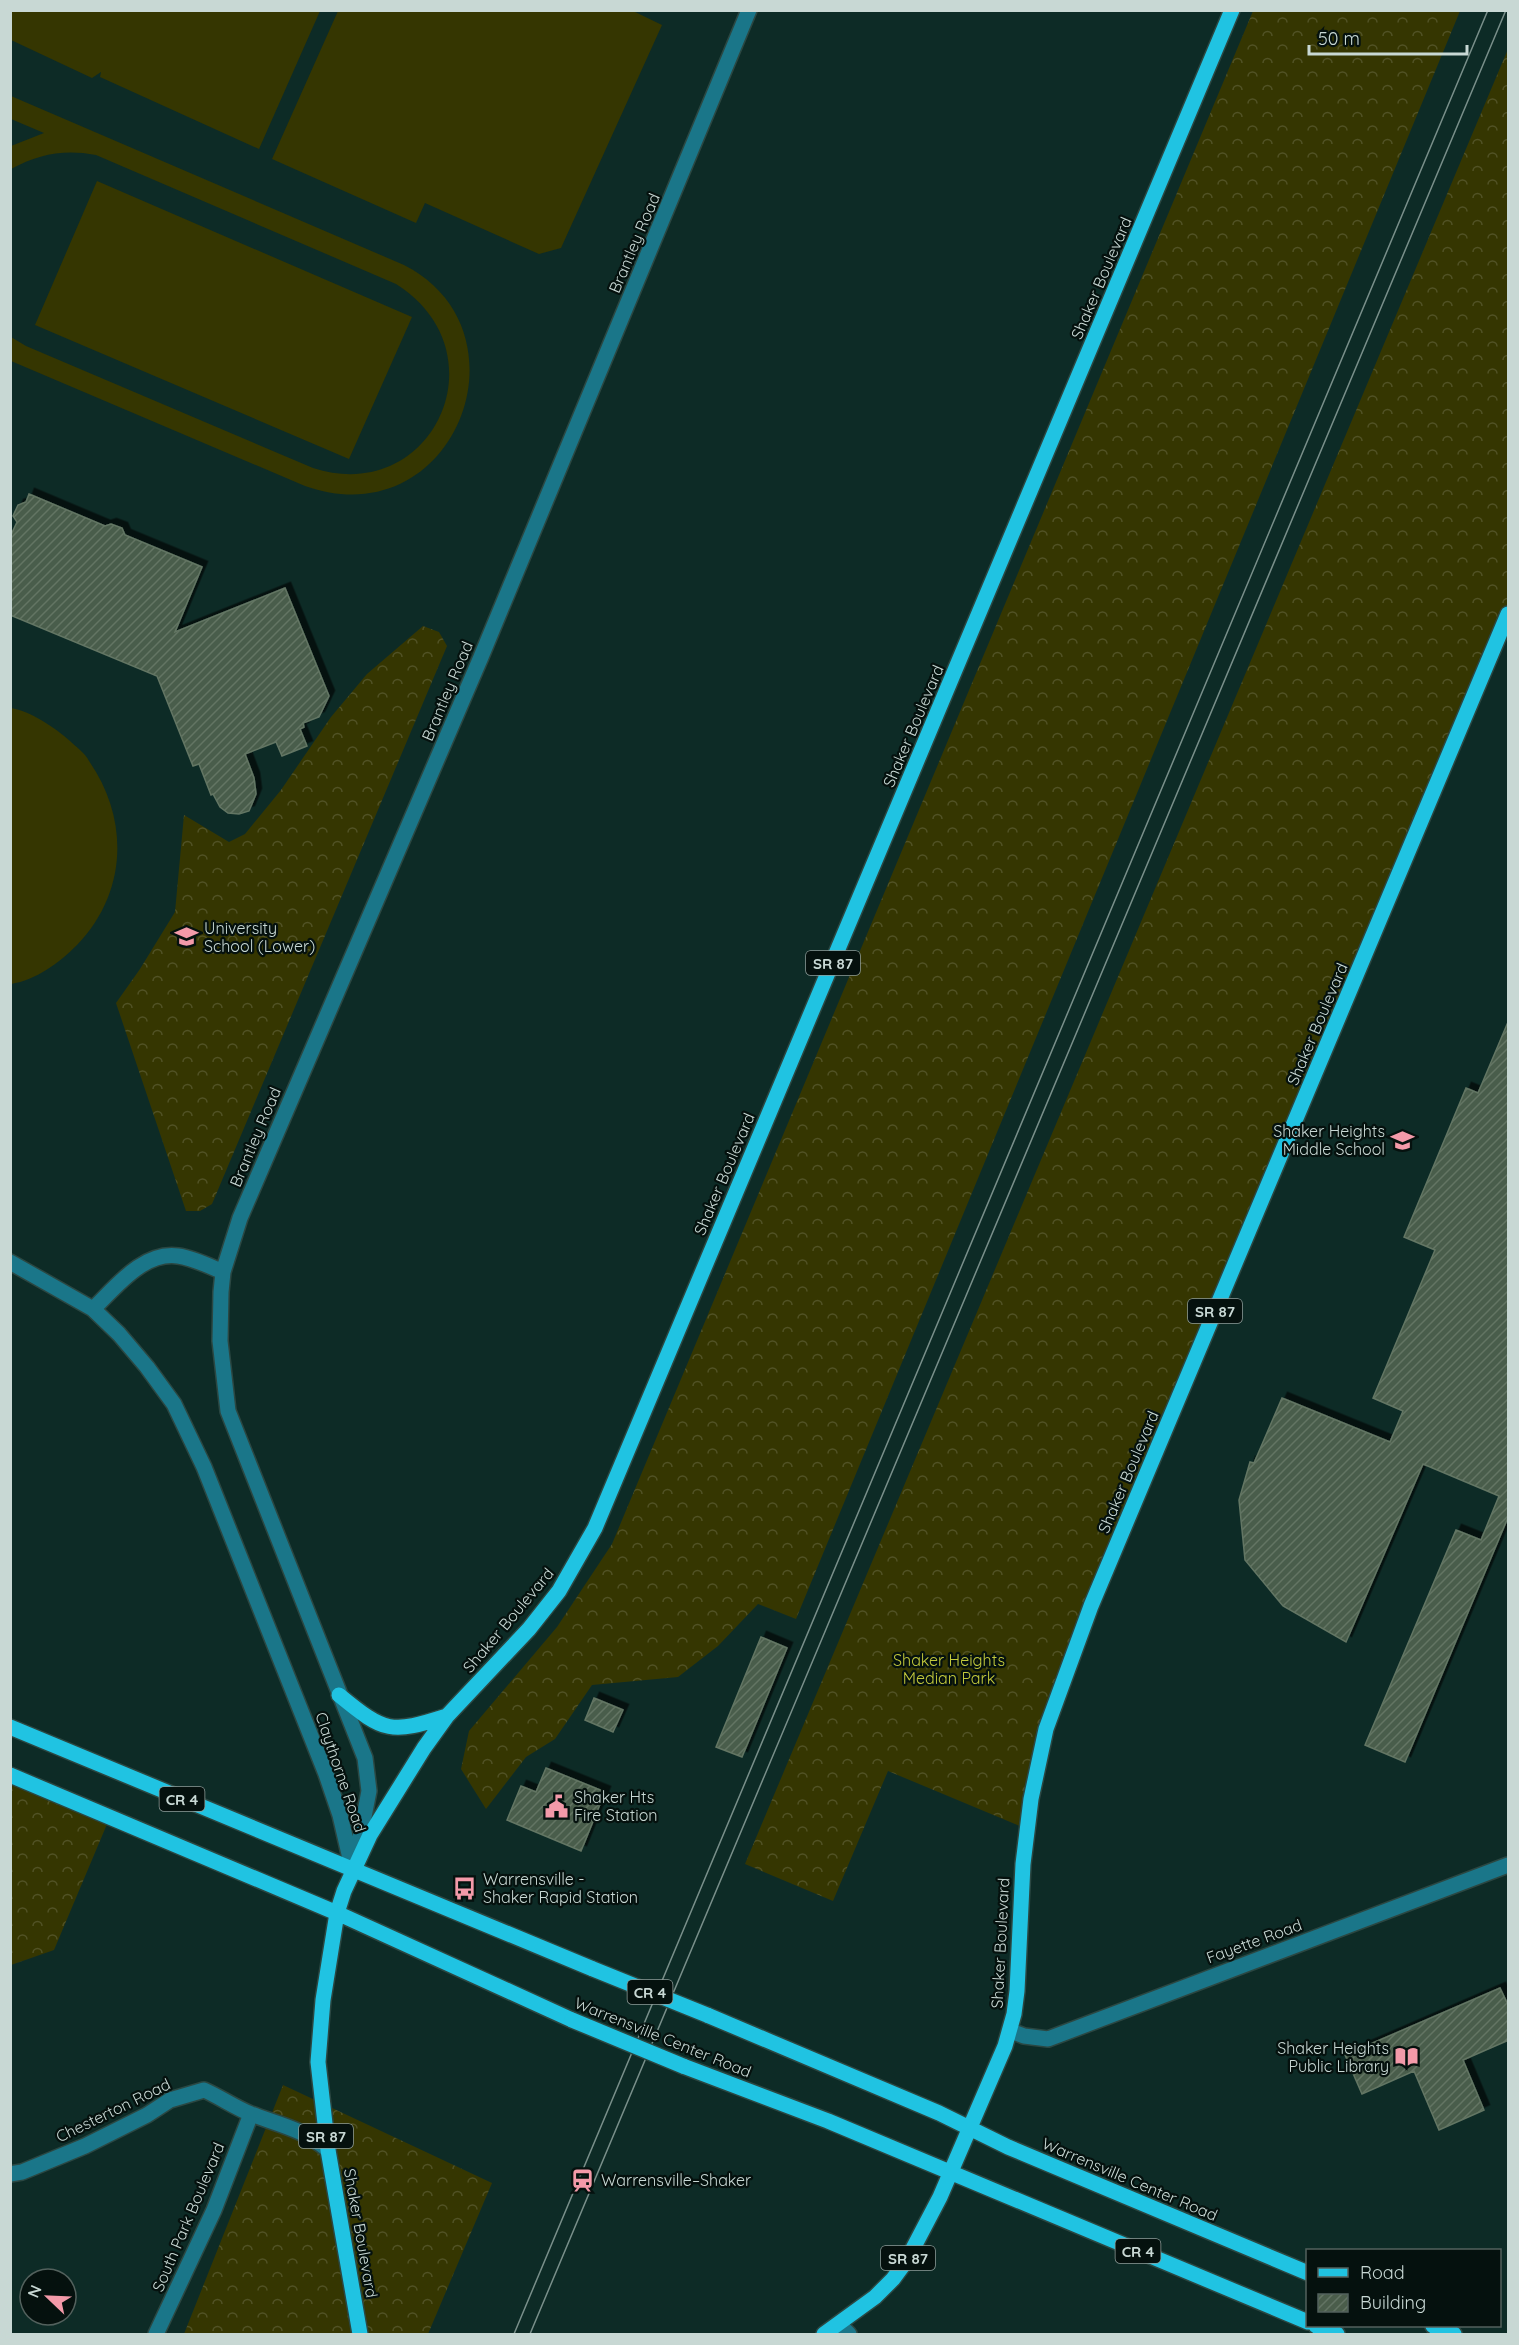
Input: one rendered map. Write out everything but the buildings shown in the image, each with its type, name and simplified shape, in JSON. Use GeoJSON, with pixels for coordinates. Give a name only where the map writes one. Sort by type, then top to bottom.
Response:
{"type":"FeatureCollection","features":[{"type":"Feature","properties":{"kind":"main road","name":"Shaker Boulevard"},"geometry":{"type":"LineString","coordinates":[[360,2334],[328,2150],[318,2062],[324,1990],[337,1913],[353,1870],[380,1816],[447,1716],[529,1629],[552,1600],[570,1574],[595,1528],[1232,10]]}},
{"type":"Feature","properties":{"kind":"main road","name":"Shaker Boulevard"},"geometry":{"type":"LineString","coordinates":[[824,2334],[844,2330],[893,2279],[921,2235],[971,2129],[1011,2031],[1017,1991],[1023,1864],[1031,1799],[1046,1729],[1068,1665],[1509,614]]}},
{"type":"Feature","properties":{"kind":"main road"},"geometry":{"type":"LineString","coordinates":[[339,1695],[366,1718],[391,1727],[412,1727],[447,1716]]}},
{"type":"Feature","properties":{"kind":"main road","name":"Warrensville Center Road"},"geometry":{"type":"LineString","coordinates":[[10,1727],[707,2015],[939,2113],[1008,2147],[1306,2272]]}},
{"type":"Feature","properties":{"kind":"main road","name":"Warrensville Center Road"},"geometry":{"type":"LineString","coordinates":[[10,1775],[337,1913],[572,2020],[682,2066],[828,2121],[1306,2321]]}},
{"type":"Feature","properties":{"kind":"main road"},"geometry":{"type":"LineString","coordinates":[[1321,2327],[1337,2334]]}},
{"type":"Feature","properties":{"kind":"main road"},"geometry":{"type":"LineString","coordinates":[[1437,2327],[1454,2334]]}},
{"type":"Feature","properties":{"kind":"street","name":"Brantley Road"},"geometry":{"type":"LineString","coordinates":[[225,1394],[220,1341],[223,1272],[240,1218],[481,657],[750,10]]}},
{"type":"Feature","properties":{"kind":"street"},"geometry":{"type":"LineString","coordinates":[[93,1309],[134,1270],[156,1258],[178,1256],[223,1272]]}},
{"type":"Feature","properties":{"kind":"street","name":"Claythorne Road"},"geometry":{"type":"LineString","coordinates":[[10,1262],[93,1309],[118,1334],[174,1404],[192,1440],[326,1774],[340,1815],[353,1870]]}},
{"type":"Feature","properties":{"kind":"street","name":"Claythorne Road"},"geometry":{"type":"LineString","coordinates":[[225,1394],[234,1430],[365,1758],[369,1778],[367,1809],[353,1870]]}},
{"type":"Feature","properties":{"kind":"street","name":"Fayette Road"},"geometry":{"type":"LineString","coordinates":[[1011,2031],[1024,2036],[1048,2039],[1509,1865]]}},
{"type":"Feature","properties":{"kind":"street","name":"Chesterton Road"},"geometry":{"type":"LineString","coordinates":[[10,2174],[22,2172],[85,2146],[147,2115],[170,2100],[204,2090],[251,2114],[296,2130],[328,2150]]}},
{"type":"Feature","properties":{"kind":"street","name":"South Park Boulevard"},"geometry":{"type":"LineString","coordinates":[[156,2334],[214,2210],[251,2114]]}},
{"type":"Feature","properties":{"kind":"green space"},"geometry":{"type":"Polygon","coordinates":[[[11,10],[320,11],[259,149],[100,77],[101,72],[92,78],[11,40],[11,10]]]}},
{"type":"Feature","properties":{"kind":"green space"},"geometry":{"type":"Polygon","coordinates":[[[631,10],[662,25],[561,248],[539,254],[425,203],[416,223],[272,159],[338,11],[631,10]]]}},
{"type":"Feature","properties":{"kind":"green space"},"geometry":{"type":"Polygon","coordinates":[[[1253,11],[1460,11],[796,1619],[758,1604],[718,1646],[678,1677],[592,1685],[555,1739],[526,1757],[486,1809],[461,1769],[469,1731],[557,1627],[612,1544],[1253,11]]]}},
{"type":"Feature","properties":{"kind":"green space","name":"Shaker Heights Median Park"},"geometry":{"type":"Polygon","coordinates":[[[1508,49],[1508,614],[1068,1665],[1027,1829],[888,1771],[833,1901],[745,1864],[1508,49]]]}},
{"type":"Feature","properties":{"kind":"green space"},"geometry":{"type":"Polygon","coordinates":[[[11,96],[404,265],[443,296],[464,335],[469,378],[460,420],[437,457],[402,483],[358,494],[305,486],[11,361],[11,337],[26,346],[313,468],[355,474],[392,465],[420,445],[440,416],[449,382],[445,347],[428,313],[396,284],[96,155],[52,154],[11,169],[11,146],[44,133],[11,119],[11,96]]]}},
{"type":"Feature","properties":{"kind":"green space"},"geometry":{"type":"Polygon","coordinates":[[[97,181],[412,317],[349,459],[35,325],[97,181]]]}},
{"type":"Feature","properties":{"kind":"green space"},"geometry":{"type":"Polygon","coordinates":[[[423,626],[439,632],[447,646],[212,1204],[200,1211],[186,1211],[116,1003],[175,912],[184,815],[229,842],[245,834],[281,790],[331,717],[367,674],[423,626]]]}},
{"type":"Feature","properties":{"kind":"green space"},"geometry":{"type":"Polygon","coordinates":[[[11,708],[34,716],[50,726],[87,758],[102,784],[111,807],[116,831],[117,856],[114,879],[106,903],[94,925],[77,945],[47,970],[29,979],[11,984],[11,708]]]}},
{"type":"Feature","properties":{"kind":"green space"},"geometry":{"type":"Polygon","coordinates":[[[10,1775],[110,1817],[54,1950],[11,1965],[10,1775]]]}},
{"type":"Feature","properties":{"kind":"green space"},"geometry":{"type":"Polygon","coordinates":[[[283,2085],[492,2183],[428,2334],[184,2334],[283,2085]]]}},
{"type":"Feature","properties":{"kind":"tram line"},"geometry":{"type":"LineString","coordinates":[[514,2334],[1488,10]]}},
{"type":"Feature","properties":{"kind":"tram line"},"geometry":{"type":"LineString","coordinates":[[530,2334],[1506,10]]}},
{"type":"Feature","properties":{"kind":"place","name":"University School (Lower)"},"geometry":{"type":"Point","coordinates":[186,937]}},
{"type":"Feature","properties":{"kind":"place","name":"Shaker Heights Middle School"},"geometry":{"type":"Point","coordinates":[1403,1140]}},
{"type":"Feature","properties":{"kind":"place","name":"Shaker Hts Fire Station"},"geometry":{"type":"Point","coordinates":[556,1806]}},
{"type":"Feature","properties":{"kind":"place","name":"Warrensville - Shaker Rapid Station"},"geometry":{"type":"Point","coordinates":[465,1888]}},
{"type":"Feature","properties":{"kind":"place","name":"Shaker Heights Public Library"},"geometry":{"type":"Point","coordinates":[1407,2057]}},
{"type":"Feature","properties":{"kind":"place","name":"Warrensville–Shaker"},"geometry":{"type":"Point","coordinates":[583,2180]}}]}
